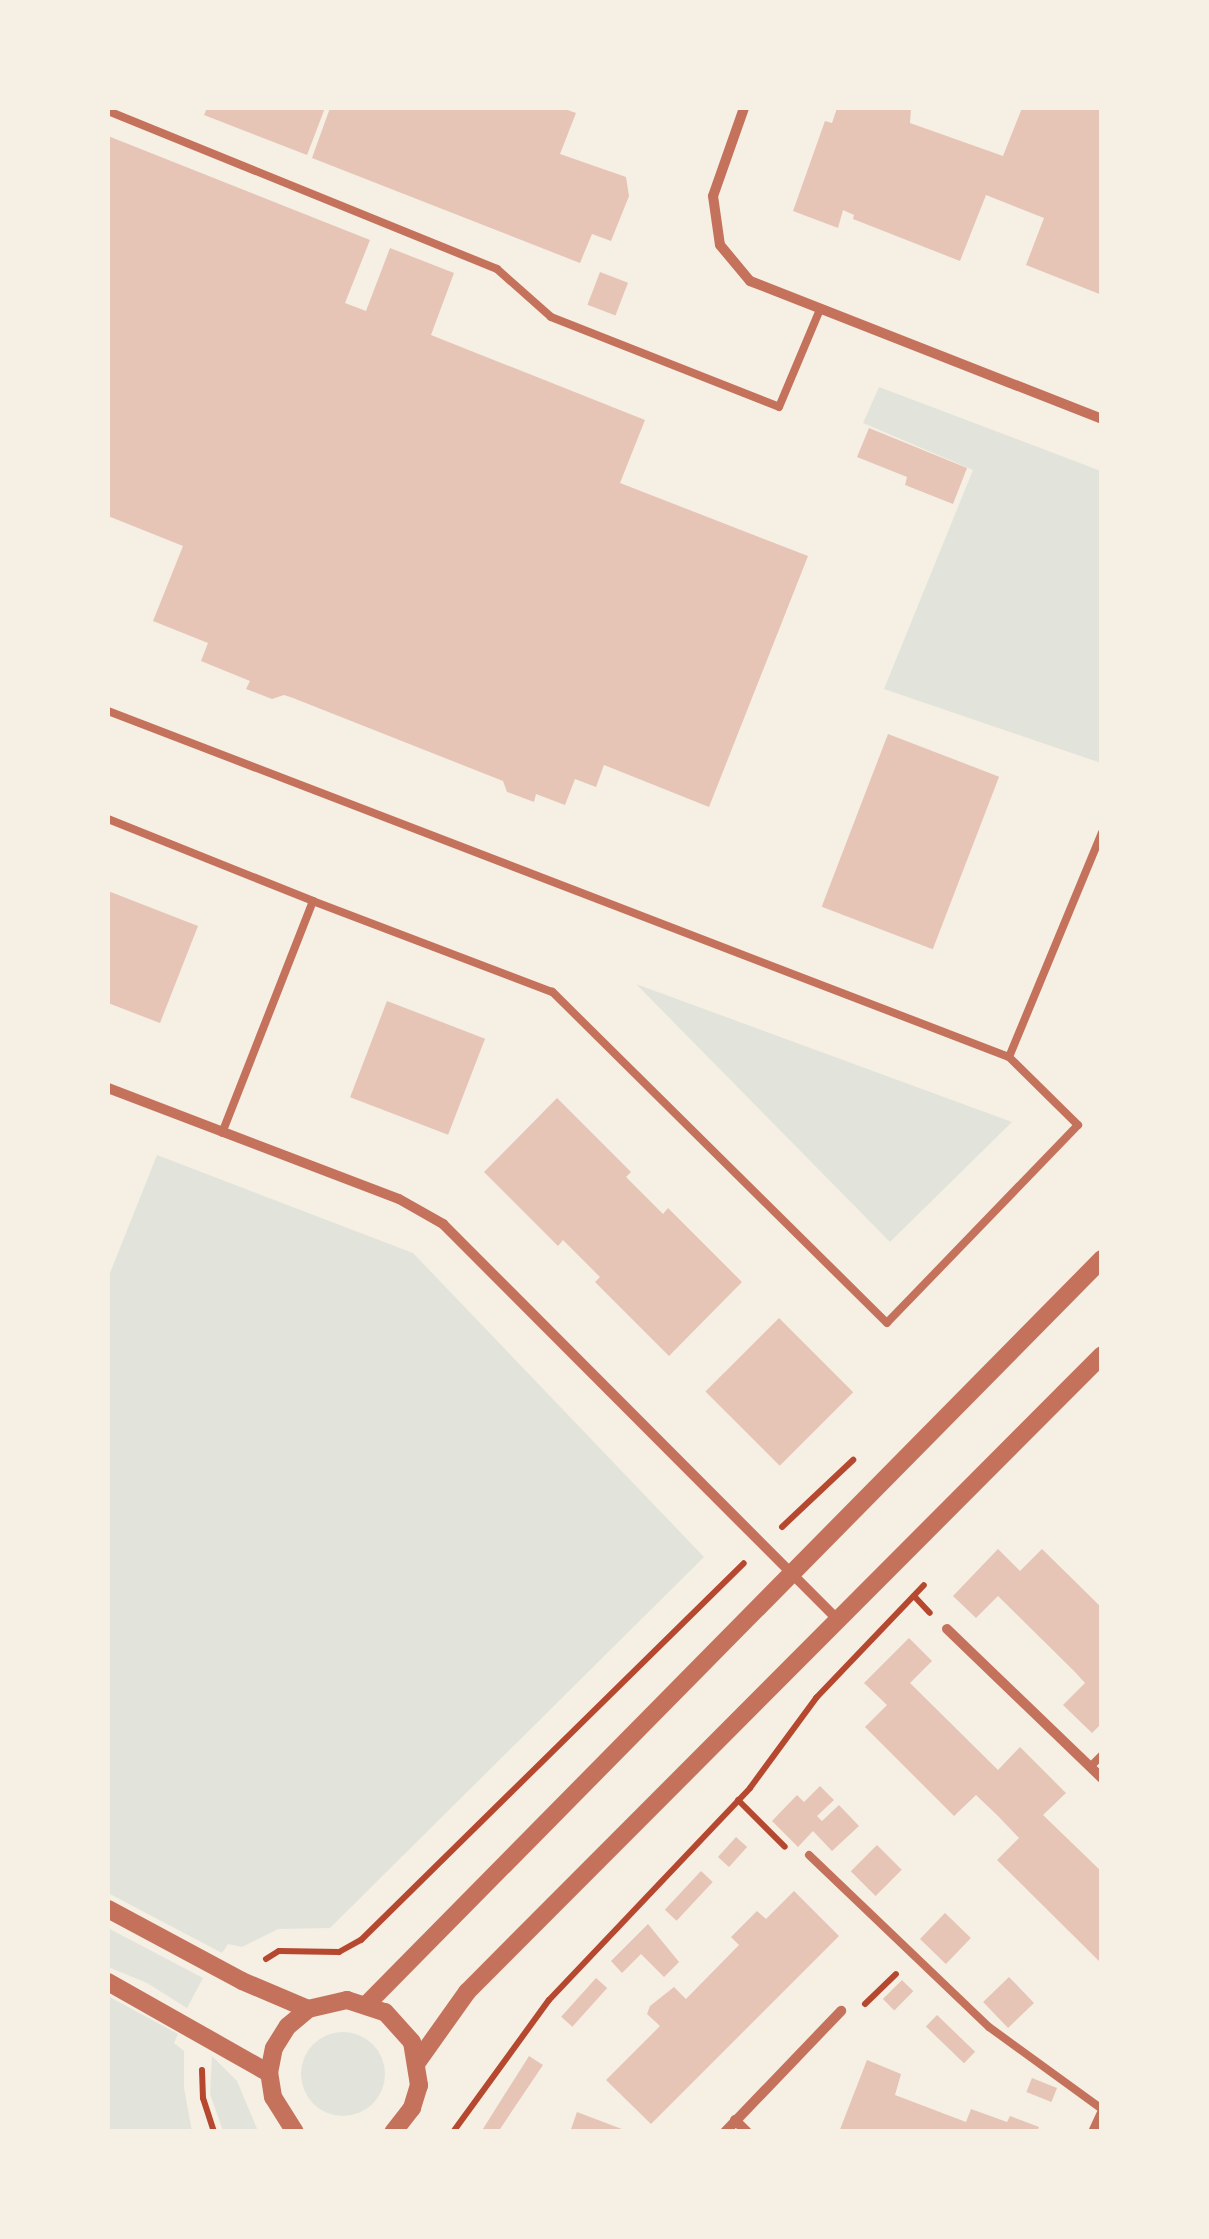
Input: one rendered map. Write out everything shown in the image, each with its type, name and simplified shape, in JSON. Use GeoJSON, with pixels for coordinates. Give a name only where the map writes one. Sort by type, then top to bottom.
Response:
{"type":"FeatureCollection","features":[{"type":"Feature","properties":{"kind":"street"},"geometry":{"type":"LineString","coordinates":[[744,108],[713,196],[720,245],[750,281],[819,312],[1102,419]]}},
{"type":"Feature","properties":{"kind":"street"},"geometry":{"type":"LineString","coordinates":[[108,1088],[399,1199],[443,1224],[837,1618]]}},
{"type":"Feature","properties":{"kind":"street"},"geometry":{"type":"LineString","coordinates":[[367,2004],[1102,1259]]}},
{"type":"Feature","properties":{"kind":"street"},"geometry":{"type":"LineString","coordinates":[[418,2061],[467,1992],[1102,1355]]}},
{"type":"Feature","properties":{"kind":"street"},"geometry":{"type":"LineString","coordinates":[[947,1630],[1102,1778]]}},
{"type":"Feature","properties":{"kind":"street"},"geometry":{"type":"LineString","coordinates":[[108,1909],[242,1982],[308,2009]]}},
{"type":"Feature","properties":{"kind":"street"},"geometry":{"type":"LineString","coordinates":[[108,1982],[208,2035],[269,2074]]}},
{"type":"Feature","properties":{"kind":"street"},"geometry":{"type":"LineString","coordinates":[[295,2132],[272,2098],[269,2074],[274,2048],[288,2026],[308,2009],[347,2000],[367,2004],[400,2025],[418,2061],[419,2085],[412,2108],[393,2132]]}},
{"type":"Feature","properties":{"kind":"street"},"geometry":{"type":"LineString","coordinates":[[724,2132],[841,2011]]}},
{"type":"Feature","properties":{"kind":"street"},"geometry":{"type":"LineString","coordinates":[[1092,2132],[1102,2111]]}},
{"type":"Feature","properties":{"kind":"street"},"geometry":{"type":"LineString","coordinates":[[735,2120],[747,2132]]}},
{"type":"Feature","properties":{"kind":"lane"},"geometry":{"type":"LineString","coordinates":[[108,111],[497,269],[551,317],[779,407],[819,312]]}},
{"type":"Feature","properties":{"kind":"lane"},"geometry":{"type":"LineString","coordinates":[[108,711],[1008,1056],[1078,1125],[887,1322],[552,992],[108,819]]}},
{"type":"Feature","properties":{"kind":"lane"},"geometry":{"type":"LineString","coordinates":[[1008,1056],[1102,832]]}},
{"type":"Feature","properties":{"kind":"lane"},"geometry":{"type":"LineString","coordinates":[[222,1133],[313,901]]}},
{"type":"Feature","properties":{"kind":"lane"},"geometry":{"type":"LineString","coordinates":[[1090,1767],[1102,1755]]}},
{"type":"Feature","properties":{"kind":"lane"},"geometry":{"type":"LineString","coordinates":[[810,1855],[988,2027],[1102,2111]]}},
{"type":"Feature","properties":{"kind":"path"},"geometry":{"type":"LineString","coordinates":[[242,1982],[255,1966],[278,1951],[340,1952],[361,1940],[858,1455]]}},
{"type":"Feature","properties":{"kind":"path"},"geometry":{"type":"LineString","coordinates":[[453,2132],[549,2000],[738,1800],[816,1698],[914,1596]]}},
{"type":"Feature","properties":{"kind":"path"},"geometry":{"type":"LineString","coordinates":[[738,1800],[789,1852],[810,1855]]}},
{"type":"Feature","properties":{"kind":"path"},"geometry":{"type":"LineString","coordinates":[[841,2011],[862,2008],[914,1956]]}},
{"type":"Feature","properties":{"kind":"path"},"geometry":{"type":"LineString","coordinates":[[208,2035],[201,2063],[203,2098],[214,2132]]}},
{"type":"Feature","properties":{"kind":"shaded area"},"geometry":{"type":"Polygon","coordinates":[[[879,387],[1101,471],[1101,763],[884,689],[973,470],[863,423],[879,387]]]}},
{"type":"Feature","properties":{"kind":"shaded area"},"geometry":{"type":"Polygon","coordinates":[[[636,984],[1012,1122],[890,1242],[636,984]]]}},
{"type":"Feature","properties":{"kind":"shaded area"},"geometry":{"type":"Polygon","coordinates":[[[157,1155],[413,1253],[704,1557],[330,1928],[278,1929],[242,1947],[228,1944],[222,1953],[108,1893],[108,1278],[157,1155]]]}},
{"type":"Feature","properties":{"kind":"shaded area"},"geometry":{"type":"Polygon","coordinates":[[[108,1928],[203,1978],[187,2008],[147,1983],[108,1967],[108,1928]]]}},
{"type":"Feature","properties":{"kind":"shaded area"},"geometry":{"type":"Polygon","coordinates":[[[108,1996],[178,2034],[174,2043],[184,2051],[184,2088],[192,2131],[108,2131],[108,1996]]]}},
{"type":"Feature","properties":{"kind":"shaded area"},"geometry":{"type":"Polygon","coordinates":[[[343,2032],[359,2035],[373,2044],[382,2058],[382,2090],[373,2104],[359,2113],[343,2116],[327,2113],[313,2104],[304,2090],[301,2074],[304,2058],[313,2044],[327,2035],[343,2032]]]}},
{"type":"Feature","properties":{"kind":"shaded area"},"geometry":{"type":"Polygon","coordinates":[[[212,2056],[237,2081],[258,2131],[223,2131],[210,2094],[212,2056]]]}},
{"type":"Feature","properties":{"kind":"building"},"geometry":{"type":"Polygon","coordinates":[[[207,108],[325,108],[307,155],[204,115],[207,108]]]}},
{"type":"Feature","properties":{"kind":"building"},"geometry":{"type":"Polygon","coordinates":[[[330,108],[562,108],[576,113],[560,154],[626,177],[629,196],[611,241],[592,234],[580,263],[312,158],[330,108]]]}},
{"type":"Feature","properties":{"kind":"building"},"geometry":{"type":"Polygon","coordinates":[[[837,108],[911,108],[910,123],[1003,156],[1022,108],[1102,108],[1102,295],[1026,265],[1044,218],[986,195],[960,261],[853,219],[854,215],[843,210],[838,228],[793,211],[825,121],[832,123],[837,108]]]}},
{"type":"Feature","properties":{"kind":"building"},"geometry":{"type":"Polygon","coordinates":[[[108,136],[370,240],[345,303],[366,311],[390,248],[454,273],[431,335],[645,420],[620,483],[808,556],[709,807],[604,765],[596,787],[575,779],[565,805],[536,794],[534,802],[507,792],[503,781],[293,698],[284,695],[272,699],[246,689],[250,681],[201,661],[208,643],[153,621],[183,546],[108,516],[108,136]]]}},
{"type":"Feature","properties":{"kind":"building"},"geometry":{"type":"Polygon","coordinates":[[[600,272],[628,283],[615,315],[587,305],[600,272]]]}},
{"type":"Feature","properties":{"kind":"building"},"geometry":{"type":"Polygon","coordinates":[[[869,428],[967,468],[953,504],[905,485],[907,477],[857,457],[869,428]]]}},
{"type":"Feature","properties":{"kind":"building"},"geometry":{"type":"Polygon","coordinates":[[[888,734],[999,777],[933,949],[822,907],[888,734]]]}},
{"type":"Feature","properties":{"kind":"building"},"geometry":{"type":"Polygon","coordinates":[[[108,891],[198,926],[160,1023],[108,1003],[108,891]]]}},
{"type":"Feature","properties":{"kind":"building"},"geometry":{"type":"Polygon","coordinates":[[[387,1001],[485,1039],[448,1135],[350,1097],[387,1001]]]}},
{"type":"Feature","properties":{"kind":"building"},"geometry":{"type":"Polygon","coordinates":[[[557,1098],[631,1172],[626,1177],[663,1214],[668,1208],[742,1282],[669,1356],[595,1282],[600,1277],[563,1240],[558,1246],[484,1172],[557,1098]]]}},
{"type":"Feature","properties":{"kind":"building"},"geometry":{"type":"Polygon","coordinates":[[[779,1318],[853,1392],[780,1466],[705,1392],[779,1318]]]}},
{"type":"Feature","properties":{"kind":"building"},"geometry":{"type":"Polygon","coordinates":[[[998,1549],[1020,1571],[1042,1549],[1102,1608],[1102,1723],[1092,1733],[1063,1705],[1085,1683],[998,1596],[976,1618],[953,1596],[998,1549]]]}},
{"type":"Feature","properties":{"kind":"building"},"geometry":{"type":"Polygon","coordinates":[[[909,1638],[932,1661],[910,1683],[998,1770],[1020,1747],[1066,1793],[1043,1815],[1102,1872],[1102,1964],[997,1860],[1019,1838],[998,1816],[976,1795],[954,1816],[865,1727],[887,1705],[864,1683],[909,1638]]]}},
{"type":"Feature","properties":{"kind":"building"},"geometry":{"type":"Polygon","coordinates":[[[820,1786],[834,1800],[817,1816],[822,1821],[839,1805],[859,1826],[832,1851],[813,1831],[798,1847],[772,1821],[797,1795],[804,1802],[820,1786]]]}},
{"type":"Feature","properties":{"kind":"building"},"geometry":{"type":"Polygon","coordinates":[[[736,1837],[747,1847],[729,1867],[718,1857],[736,1837]]]}},
{"type":"Feature","properties":{"kind":"building"},"geometry":{"type":"Polygon","coordinates":[[[877,1845],[902,1870],[876,1896],[851,1871],[877,1845]]]}},
{"type":"Feature","properties":{"kind":"building"},"geometry":{"type":"Polygon","coordinates":[[[701,1871],[713,1882],[677,1921],[665,1910],[701,1871]]]}},
{"type":"Feature","properties":{"kind":"building"},"geometry":{"type":"Polygon","coordinates":[[[794,1891],[839,1936],[651,2124],[606,2080],[660,2026],[647,2014],[650,2006],[674,1987],[686,1999],[739,1945],[731,1937],[757,1911],[766,1919],[794,1891]]]}},
{"type":"Feature","properties":{"kind":"building"},"geometry":{"type":"Polygon","coordinates":[[[945,1913],[971,1938],[946,1964],[920,1939],[945,1913]]]}},
{"type":"Feature","properties":{"kind":"building"},"geometry":{"type":"Polygon","coordinates":[[[648,1924],[679,1962],[664,1977],[641,1954],[622,1973],[611,1961],[648,1924]]]}},
{"type":"Feature","properties":{"kind":"building"},"geometry":{"type":"Polygon","coordinates":[[[1009,1977],[1034,2003],[1008,2028],[983,2002],[1009,1977]]]}},
{"type":"Feature","properties":{"kind":"building"},"geometry":{"type":"Polygon","coordinates":[[[596,1978],[607,1988],[572,2027],[561,2017],[596,1978]]]}},
{"type":"Feature","properties":{"kind":"building"},"geometry":{"type":"Polygon","coordinates":[[[902,1980],[913,1991],[894,2010],[883,1999],[902,1980]]]}},
{"type":"Feature","properties":{"kind":"building"},"geometry":{"type":"Polygon","coordinates":[[[937,2015],[975,2052],[964,2063],[926,2027],[937,2015]]]}},
{"type":"Feature","properties":{"kind":"building"},"geometry":{"type":"Polygon","coordinates":[[[529,2056],[543,2065],[498,2132],[481,2132],[529,2056]]]}},
{"type":"Feature","properties":{"kind":"building"},"geometry":{"type":"Polygon","coordinates":[[[867,2060],[901,2074],[895,2095],[966,2122],[971,2109],[1007,2122],[1010,2116],[1039,2127],[1037,2132],[839,2132],[867,2060]]]}},
{"type":"Feature","properties":{"kind":"building"},"geometry":{"type":"Polygon","coordinates":[[[1032,2078],[1057,2088],[1051,2102],[1026,2092],[1032,2078]]]}},
{"type":"Feature","properties":{"kind":"building"},"geometry":{"type":"Polygon","coordinates":[[[577,2112],[627,2131],[627,2132],[570,2132],[577,2112]]]}}]}
